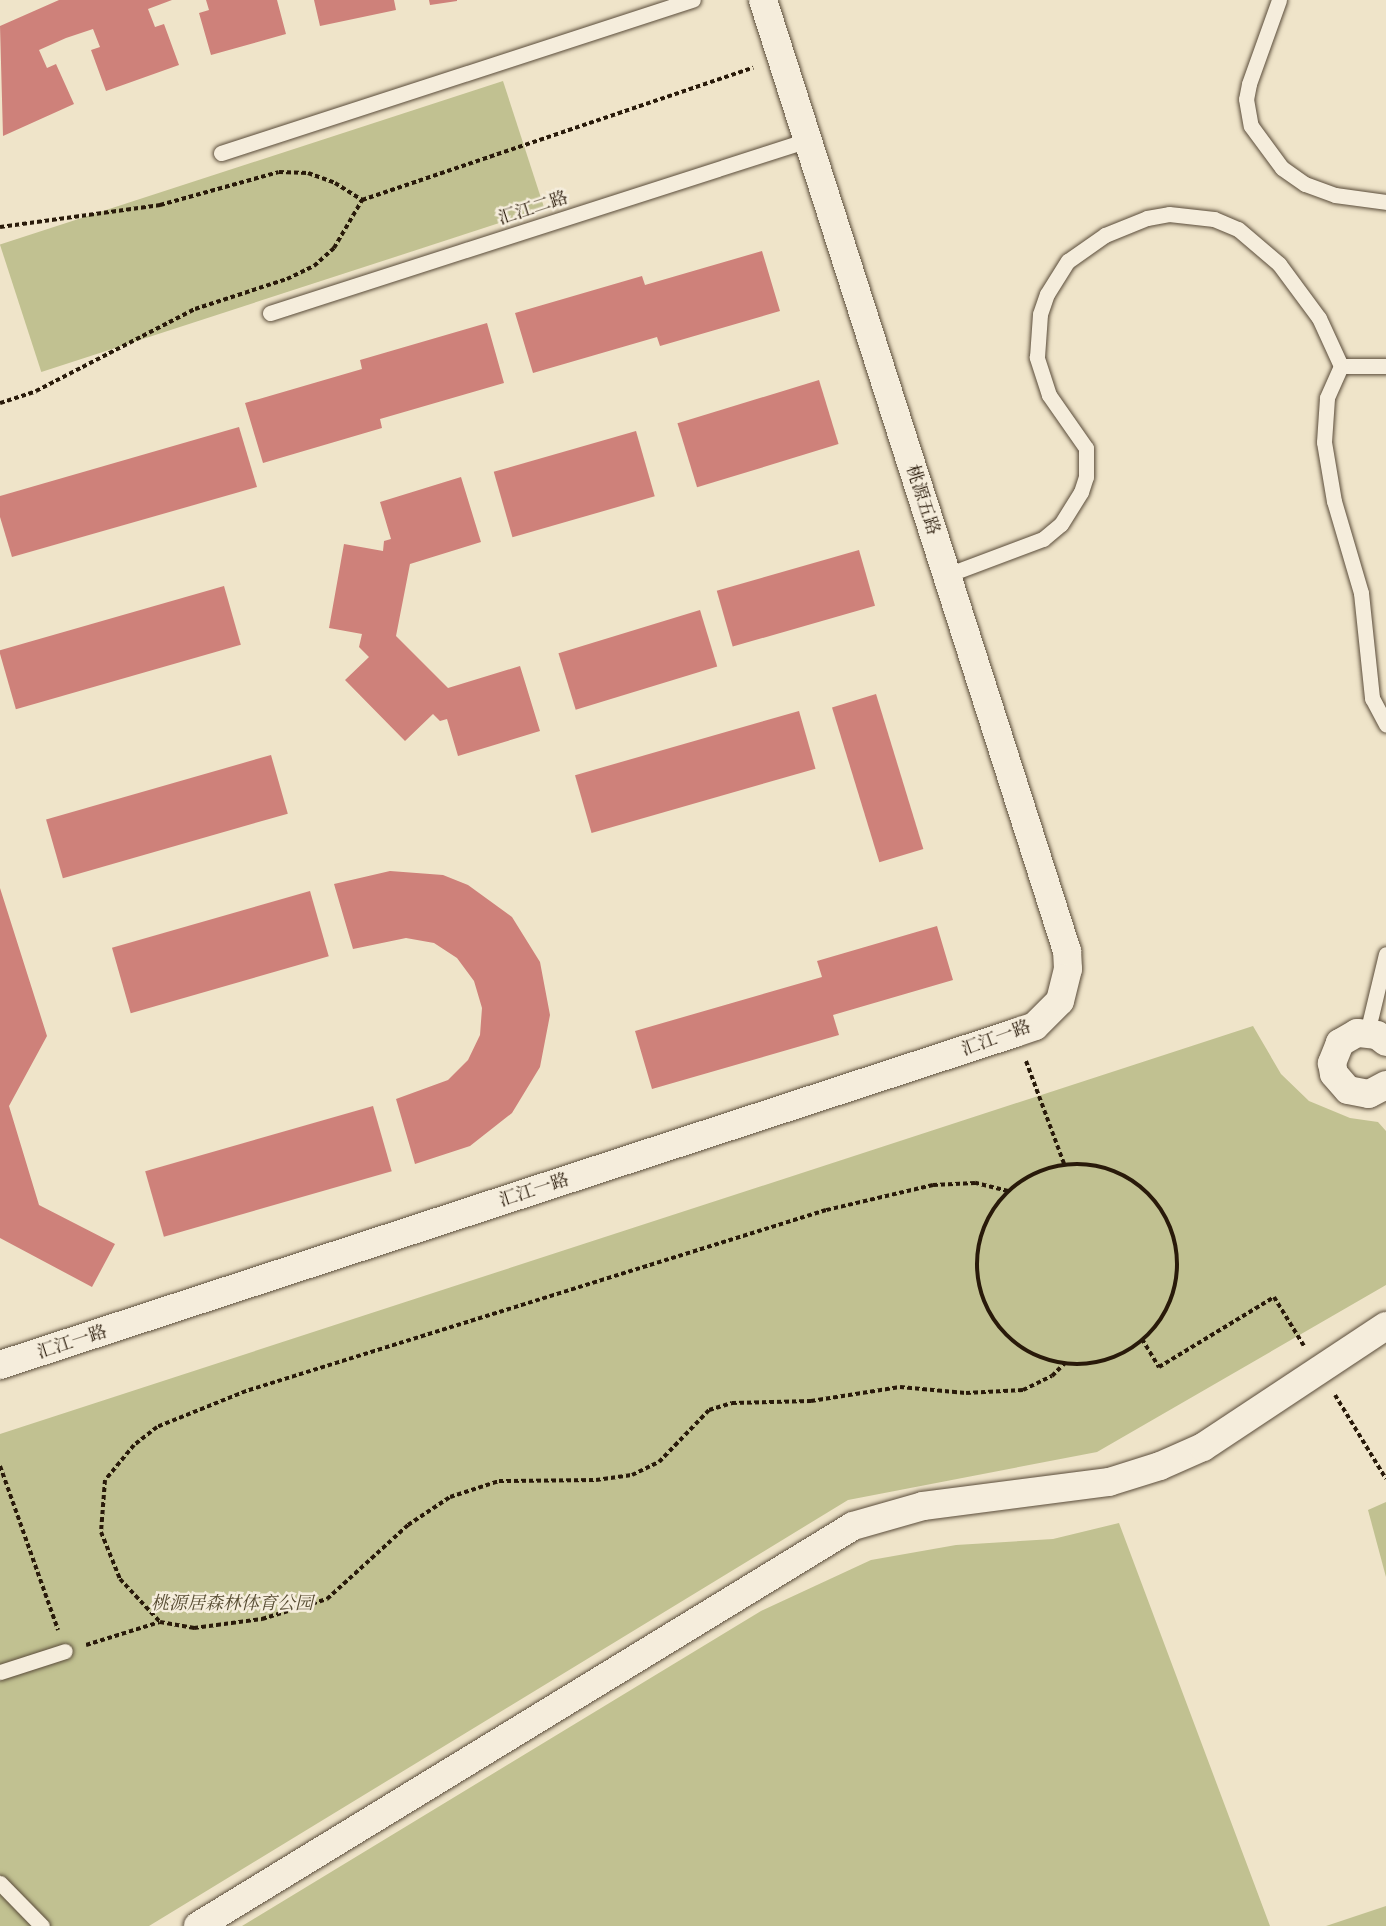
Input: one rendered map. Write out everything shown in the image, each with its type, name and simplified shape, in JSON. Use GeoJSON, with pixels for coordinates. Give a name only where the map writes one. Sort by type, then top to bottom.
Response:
{"type":"FeatureCollection","features":[{"type":"Feature","properties":{"kind":"street","name":"桃源五路"},"geometry":{"type":"LineString","coordinates":[[764,0],[1067,951],[1068,969],[1060,1001]]}},
{"type":"Feature","properties":{"kind":"street","name":"汇江一路"},"geometry":{"type":"LineString","coordinates":[[0,1365],[1015,1033],[1035,1026],[1060,1001]]}},
{"type":"Feature","properties":{"kind":"street"},"geometry":{"type":"LineString","coordinates":[[1377,1037],[1357,1032],[1340,1043],[1334,1052],[1334,1074],[1348,1090],[1358,1094],[1369,1094],[1386,1085]]}},
{"type":"Feature","properties":{"kind":"street"},"geometry":{"type":"LineString","coordinates":[[198,1926],[853,1526],[923,1506],[1109,1482],[1160,1466],[1203,1447],[1321,1372],[1386,1326]]}},
{"type":"Feature","properties":{"kind":"lane"},"geometry":{"type":"LineString","coordinates":[[221,153],[693,0]]}},
{"type":"Feature","properties":{"kind":"lane"},"geometry":{"type":"LineString","coordinates":[[1279,0],[1249,84],[1246,99],[1251,126],[1282,168],[1305,184],[1335,195],[1386,202]]}},
{"type":"Feature","properties":{"kind":"lane","name":"汇江二路"},"geometry":{"type":"LineString","coordinates":[[270,313],[808,140]]}},
{"type":"Feature","properties":{"kind":"lane"},"geometry":{"type":"LineString","coordinates":[[947,574],[1043,539],[1061,524],[1081,492],[1086,477],[1086,448],[1041,378],[1036,336],[1043,304],[1057,276],[1084,246],[1127,224],[1169,214],[1215,219],[1238,229],[1279,264],[1300,289],[1319,318],[1341,366],[1328,398],[1325,451],[1334,501],[1361,593],[1372,698],[1386,724]]}},
{"type":"Feature","properties":{"kind":"lane"},"geometry":{"type":"LineString","coordinates":[[1341,366],[1386,366]]}},
{"type":"Feature","properties":{"kind":"lane"},"geometry":{"type":"LineString","coordinates":[[1377,1037],[1386,954]]}},
{"type":"Feature","properties":{"kind":"lane"},"geometry":{"type":"LineString","coordinates":[[0,1672],[65,1651]]}},
{"type":"Feature","properties":{"kind":"lane"},"geometry":{"type":"LineString","coordinates":[[0,1883],[42,1926]]}},
{"type":"Feature","properties":{"kind":"path"},"geometry":{"type":"LineString","coordinates":[[0,403],[36,391],[195,309],[287,279],[314,266],[334,248],[362,200],[782,58]]}},
{"type":"Feature","properties":{"kind":"path"},"geometry":{"type":"LineString","coordinates":[[0,227],[159,205],[279,172],[308,173],[335,183],[362,200]]}},
{"type":"Feature","properties":{"kind":"path"},"geometry":{"type":"LineString","coordinates":[[1015,1033],[1064,1164]]}},
{"type":"Feature","properties":{"kind":"path"},"geometry":{"type":"LineString","coordinates":[[1064,1164],[1098,1166],[1130,1178],[1155,1200],[1172,1230],[1178,1263],[1173,1297],[1156,1326],[1130,1349],[1099,1362],[1065,1363],[1032,1353],[1014,1340],[986,1305],[978,1275],[978,1244],[989,1215],[1008,1191],[1034,1174],[1064,1164]]}},
{"type":"Feature","properties":{"kind":"path"},"geometry":{"type":"LineString","coordinates":[[159,1622],[120,1579],[101,1532],[105,1480],[134,1445],[157,1427],[246,1391],[826,1210],[933,1185],[975,1183],[1008,1191]]}},
{"type":"Feature","properties":{"kind":"path"},"geometry":{"type":"LineString","coordinates":[[1142,1339],[1159,1367],[1274,1297],[1386,1479]]}},
{"type":"Feature","properties":{"kind":"path"},"geometry":{"type":"LineString","coordinates":[[0,1466],[65,1651],[159,1622],[206,1627],[262,1619],[327,1599],[408,1525],[450,1497],[499,1481],[596,1480],[632,1475],[659,1462],[709,1410],[732,1402],[811,1401],[900,1387],[966,1393],[1023,1390],[1052,1376],[1065,1363]]}},
{"type":"Feature","properties":{"kind":"green space"},"geometry":{"type":"Polygon","coordinates":[[[503,81],[544,208],[41,372],[0,244],[503,81]]]}},
{"type":"Feature","properties":{"kind":"green space","name":"桃源居森林体育公园"},"geometry":{"type":"Polygon","coordinates":[[[1253,1026],[1281,1074],[1309,1101],[1350,1118],[1378,1122],[1386,1131],[1386,1285],[1097,1452],[848,1500],[149,1926],[0,1926],[0,1434],[1253,1026]]]}},
{"type":"Feature","properties":{"kind":"green space"},"geometry":{"type":"Polygon","coordinates":[[[1386,1502],[1386,1577],[1368,1510],[1386,1502]]]}},
{"type":"Feature","properties":{"kind":"green space"},"geometry":{"type":"Polygon","coordinates":[[[1119,1523],[1270,1926],[242,1926],[761,1611],[871,1560],[956,1545],[1053,1539],[1119,1523]]]}},
{"type":"Feature","properties":{"kind":"green space"},"geometry":{"type":"Polygon","coordinates":[[[1386,1906],[1386,1926],[1326,1926],[1386,1906]]]}},
{"type":"Feature","properties":{"kind":"building"},"geometry":{"type":"Polygon","coordinates":[[[59,0],[172,0],[148,9],[155,27],[164,24],[179,65],[106,91],[91,50],[100,47],[93,29],[66,38],[39,50],[47,68],[56,64],[74,104],[3,136],[0,26],[59,0]]]}},
{"type":"Feature","properties":{"kind":"building"},"geometry":{"type":"Polygon","coordinates":[[[206,0],[277,0],[286,34],[211,55],[199,13],[209,10],[206,0]]]}},
{"type":"Feature","properties":{"kind":"building"},"geometry":{"type":"Polygon","coordinates":[[[314,0],[394,0],[396,10],[320,26],[314,0]]]}},
{"type":"Feature","properties":{"kind":"building"},"geometry":{"type":"Polygon","coordinates":[[[429,0],[457,0],[457,1],[430,5],[429,0]]]}},
{"type":"Feature","properties":{"kind":"building"},"geometry":{"type":"Polygon","coordinates":[[[762,251],[780,311],[660,346],[657,337],[533,373],[515,313],[642,276],[645,285],[762,251]]]}},
{"type":"Feature","properties":{"kind":"building"},"geometry":{"type":"Polygon","coordinates":[[[487,323],[504,383],[380,419],[382,428],[263,463],[245,403],[362,369],[360,360],[487,323]]]}},
{"type":"Feature","properties":{"kind":"building"},"geometry":{"type":"Polygon","coordinates":[[[819,380],[839,444],[697,487],[677,423],[819,380]]]}},
{"type":"Feature","properties":{"kind":"building"},"geometry":{"type":"Polygon","coordinates":[[[239,427],[257,487],[12,557],[0,517],[0,496],[239,427]]]}},
{"type":"Feature","properties":{"kind":"building"},"geometry":{"type":"Polygon","coordinates":[[[636,431],[655,496],[512,537],[494,472],[636,431]]]}},
{"type":"Feature","properties":{"kind":"building"},"geometry":{"type":"Polygon","coordinates":[[[461,477],[481,542],[410,564],[396,636],[448,688],[520,666],[540,731],[458,756],[447,719],[440,721],[433,714],[405,741],[345,680],[369,657],[359,647],[362,634],[329,628],[344,544],[383,551],[384,541],[391,539],[380,502],[461,477]]]}},
{"type":"Feature","properties":{"kind":"building"},"geometry":{"type":"Polygon","coordinates":[[[859,550],[875,606],[733,647],[717,591],[859,550]]]}},
{"type":"Feature","properties":{"kind":"building"},"geometry":{"type":"Polygon","coordinates":[[[224,586],[241,645],[16,709],[0,650],[224,586]]]}},
{"type":"Feature","properties":{"kind":"building"},"geometry":{"type":"Polygon","coordinates":[[[700,610],[717,666],[576,710],[558,653],[700,610]]]}},
{"type":"Feature","properties":{"kind":"building"},"geometry":{"type":"Polygon","coordinates":[[[876,694],[923,849],[879,862],[832,707],[876,694]]]}},
{"type":"Feature","properties":{"kind":"building"},"geometry":{"type":"Polygon","coordinates":[[[799,711],[816,769],[592,833],[575,775],[799,711]]]}},
{"type":"Feature","properties":{"kind":"building"},"geometry":{"type":"Polygon","coordinates":[[[271,755],[288,814],[63,878],[46,819],[271,755]]]}},
{"type":"Feature","properties":{"kind":"building"},"geometry":{"type":"Polygon","coordinates":[[[390,871],[443,875],[468,885],[512,917],[540,962],[550,1015],[540,1067],[512,1113],[470,1146],[415,1164],[396,1099],[448,1080],[468,1060],[480,1035],[482,1008],[474,981],[457,958],[434,943],[406,938],[353,949],[334,884],[390,871]]]}},
{"type":"Feature","properties":{"kind":"building"},"geometry":{"type":"Polygon","coordinates":[[[0,888],[47,1036],[9,1106],[39,1205],[115,1244],[92,1287],[0,1238],[0,888]]]}},
{"type":"Feature","properties":{"kind":"building"},"geometry":{"type":"Polygon","coordinates":[[[310,891],[329,956],[131,1013],[112,948],[310,891]]]}},
{"type":"Feature","properties":{"kind":"building"},"geometry":{"type":"Polygon","coordinates":[[[937,926],[953,980],[833,1015],[839,1035],[652,1089],[635,1031],[822,977],[817,961],[937,926]]]}},
{"type":"Feature","properties":{"kind":"building"},"geometry":{"type":"Polygon","coordinates":[[[373,1106],[392,1171],[164,1237],[145,1171],[373,1106]]]}}]}
